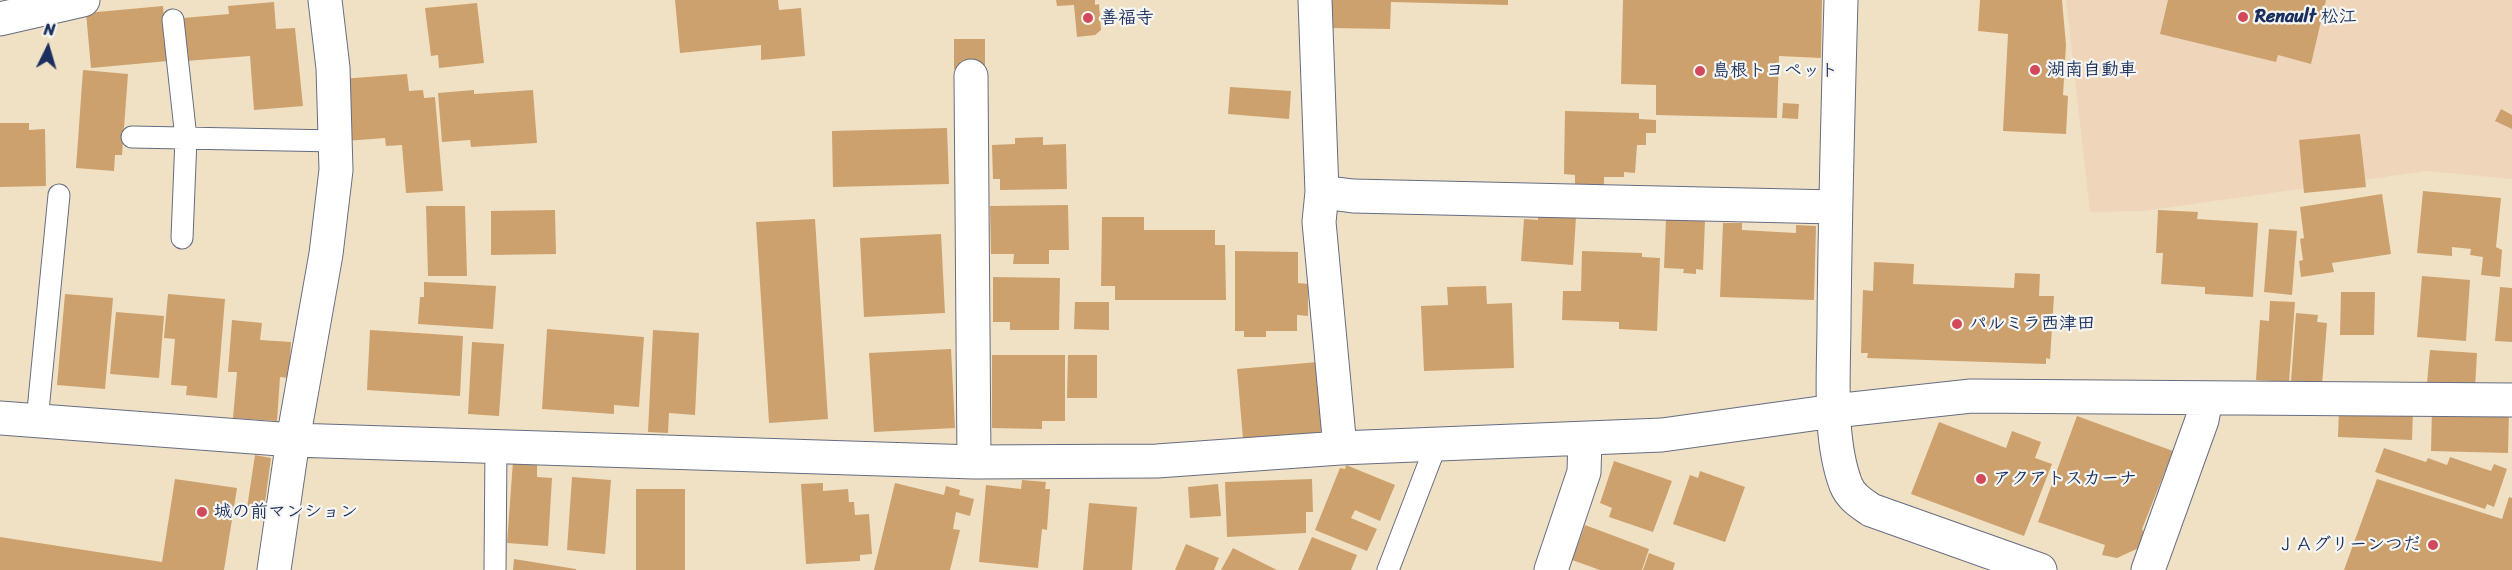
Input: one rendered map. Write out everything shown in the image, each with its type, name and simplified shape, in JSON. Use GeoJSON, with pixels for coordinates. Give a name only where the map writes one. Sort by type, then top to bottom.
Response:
{"type":"FeatureCollection","features":[{"type":"Feature","properties":{"kind":"street"},"geometry":{"type":"LineString","coordinates":[[0,19],[83,0]]}},
{"type":"Feature","properties":{"kind":"street"},"geometry":{"type":"LineString","coordinates":[[274,570],[293,440],[326,254],[336,170],[333,68],[325,0]]}},
{"type":"Feature","properties":{"kind":"street"},"geometry":{"type":"LineString","coordinates":[[1316,0],[1322,192],[1319,222],[1340,448]]}},
{"type":"Feature","properties":{"kind":"street"},"geometry":{"type":"LineString","coordinates":[[1841,0],[1835,207],[1834,411],[1841,466],[1847,486],[1856,500],[1871,510],[2040,570]]}},
{"type":"Feature","properties":{"kind":"street"},"geometry":{"type":"LineString","coordinates":[[971,76],[974,462]]}},
{"type":"Feature","properties":{"kind":"street"},"geometry":{"type":"LineString","coordinates":[[1322,192],[1353,196],[1835,207]]}},
{"type":"Feature","properties":{"kind":"street"},"geometry":{"type":"LineString","coordinates":[[0,418],[293,440],[974,462],[1156,461],[1340,448],[1662,435],[1834,411],[1971,396],[2512,400]]}},
{"type":"Feature","properties":{"kind":"street"},"geometry":{"type":"LineString","coordinates":[[2148,570],[2202,420],[2206,399]]}},
{"type":"Feature","properties":{"kind":"street"},"geometry":{"type":"LineString","coordinates":[[1551,570],[1584,472],[1585,439]]}},
{"type":"Feature","properties":{"kind":"lane"},"geometry":{"type":"LineString","coordinates":[[173,20],[186,138],[182,238]]}},
{"type":"Feature","properties":{"kind":"lane"},"geometry":{"type":"LineString","coordinates":[[132,137],[336,141]]}},
{"type":"Feature","properties":{"kind":"lane"},"geometry":{"type":"LineString","coordinates":[[38,420],[59,195]]}},
{"type":"Feature","properties":{"kind":"lane"},"geometry":{"type":"LineString","coordinates":[[1388,570],[1436,445]]}},
{"type":"Feature","properties":{"kind":"lane"},"geometry":{"type":"LineString","coordinates":[[495,570],[496,446]]}},
{"type":"Feature","properties":{"kind":"shaded area"},"geometry":{"type":"Polygon","coordinates":[[[2066,0],[2512,0],[2512,179],[2427,171],[2144,211],[2090,212],[2066,0]]]}},
{"type":"Feature","properties":{"kind":"building"},"geometry":{"type":"Polygon","coordinates":[[[675,0],[778,0],[779,10],[801,8],[805,56],[761,60],[761,45],[680,53],[675,0]]]}},
{"type":"Feature","properties":{"kind":"building","name":"善福寺"},"geometry":{"type":"Polygon","coordinates":[[[1056,0],[1095,0],[1095,5],[1099,4],[1101,30],[1095,35],[1077,37],[1074,5],[1057,6],[1056,0]]]}},
{"type":"Feature","properties":{"kind":"building"},"geometry":{"type":"Polygon","coordinates":[[[1332,0],[1508,0],[1508,5],[1391,2],[1390,29],[1332,28],[1332,0]]]}},
{"type":"Feature","properties":{"kind":"building","name":"島根トヨペット"},"geometry":{"type":"Polygon","coordinates":[[[1623,0],[1822,0],[1821,58],[1779,56],[1777,118],[1656,115],[1656,85],[1621,84],[1623,0]]]}},
{"type":"Feature","properties":{"kind":"building","name":"湖南自動車"},"geometry":{"type":"Polygon","coordinates":[[[1980,0],[2062,0],[2066,45],[2063,95],[2068,96],[2066,134],[2003,131],[2008,34],[1978,31],[1980,0]]]}},
{"type":"Feature","properties":{"kind":"building","name":"Renault 松江"},"geometry":{"type":"Polygon","coordinates":[[[2168,0],[2326,0],[2311,64],[2278,55],[2276,62],[2160,34],[2168,0]]]}},
{"type":"Feature","properties":{"kind":"building"},"geometry":{"type":"Polygon","coordinates":[[[274,2],[276,29],[295,28],[303,106],[254,110],[250,56],[186,61],[183,18],[229,14],[228,6],[274,2]]]}},
{"type":"Feature","properties":{"kind":"building"},"geometry":{"type":"Polygon","coordinates":[[[477,3],[484,63],[439,68],[438,55],[431,56],[425,8],[477,3]]]}},
{"type":"Feature","properties":{"kind":"building"},"geometry":{"type":"Polygon","coordinates":[[[163,6],[168,61],[91,68],[86,13],[163,6]]]}},
{"type":"Feature","properties":{"kind":"building"},"geometry":{"type":"Polygon","coordinates":[[[954,39],[985,39],[985,69],[954,69],[954,39]]]}},
{"type":"Feature","properties":{"kind":"building"},"geometry":{"type":"Polygon","coordinates":[[[83,70],[128,74],[122,155],[115,155],[114,171],[76,168],[83,70]]]}},
{"type":"Feature","properties":{"kind":"building"},"geometry":{"type":"Polygon","coordinates":[[[407,74],[409,91],[423,90],[424,98],[435,97],[443,191],[406,193],[402,145],[386,146],[385,138],[346,141],[341,79],[407,74]]]}},
{"type":"Feature","properties":{"kind":"building"},"geometry":{"type":"Polygon","coordinates":[[[1230,87],[1291,91],[1289,119],[1228,114],[1230,87]]]}},
{"type":"Feature","properties":{"kind":"building"},"geometry":{"type":"Polygon","coordinates":[[[474,90],[474,94],[533,90],[537,143],[471,147],[470,140],[442,142],[438,93],[474,90]]]}},
{"type":"Feature","properties":{"kind":"building"},"geometry":{"type":"Polygon","coordinates":[[[1783,103],[1799,104],[1798,119],[1782,118],[1783,103]]]}},
{"type":"Feature","properties":{"kind":"building"},"geometry":{"type":"Polygon","coordinates":[[[2501,109],[2512,115],[2512,129],[2495,121],[2501,109]]]}},
{"type":"Feature","properties":{"kind":"building"},"geometry":{"type":"Polygon","coordinates":[[[1565,111],[1639,113],[1639,119],[1656,120],[1656,133],[1646,133],[1646,145],[1637,145],[1635,173],[1624,172],[1624,177],[1604,177],[1604,185],[1575,184],[1575,175],[1564,174],[1565,111]]]}},
{"type":"Feature","properties":{"kind":"building"},"geometry":{"type":"Polygon","coordinates":[[[0,123],[29,123],[29,130],[45,129],[46,186],[0,187],[0,123]]]}},
{"type":"Feature","properties":{"kind":"building"},"geometry":{"type":"Polygon","coordinates":[[[947,128],[949,184],[833,187],[832,131],[947,128]]]}},
{"type":"Feature","properties":{"kind":"building"},"geometry":{"type":"Polygon","coordinates":[[[2360,134],[2366,187],[2304,193],[2299,140],[2360,134]]]}},
{"type":"Feature","properties":{"kind":"building"},"geometry":{"type":"Polygon","coordinates":[[[1043,137],[1043,145],[1066,144],[1067,189],[1000,190],[1000,179],[993,179],[992,145],[1015,144],[1015,138],[1043,137]]]}},
{"type":"Feature","properties":{"kind":"building"},"geometry":{"type":"Polygon","coordinates":[[[2423,191],[2501,198],[2496,247],[2502,250],[2500,277],[2481,275],[2483,257],[2470,255],[2471,249],[2452,247],[2452,256],[2417,253],[2423,191]]]}},
{"type":"Feature","properties":{"kind":"building"},"geometry":{"type":"Polygon","coordinates":[[[2382,194],[2391,254],[2332,263],[2334,272],[2301,277],[2299,261],[2303,260],[2300,239],[2304,238],[2300,207],[2382,194]]]}},
{"type":"Feature","properties":{"kind":"building"},"geometry":{"type":"Polygon","coordinates":[[[1068,205],[1069,250],[1049,250],[1049,264],[1013,264],[1014,254],[991,254],[990,206],[1068,205]]]}},
{"type":"Feature","properties":{"kind":"building"},"geometry":{"type":"Polygon","coordinates":[[[426,206],[465,206],[467,276],[428,276],[426,206]]]}},
{"type":"Feature","properties":{"kind":"building"},"geometry":{"type":"Polygon","coordinates":[[[555,210],[556,254],[491,255],[491,211],[555,210]]]}},
{"type":"Feature","properties":{"kind":"building"},"geometry":{"type":"Polygon","coordinates":[[[2158,210],[2198,212],[2197,219],[2258,223],[2253,297],[2205,294],[2205,287],[2161,284],[2163,253],[2156,253],[2158,210]]]}},
{"type":"Feature","properties":{"kind":"building"},"geometry":{"type":"Polygon","coordinates":[[[1538,214],[1576,217],[1573,265],[1521,261],[1524,219],[1538,220],[1538,214]]]}},
{"type":"Feature","properties":{"kind":"building"},"geometry":{"type":"Polygon","coordinates":[[[1102,217],[1144,217],[1144,230],[1215,230],[1215,245],[1225,245],[1226,300],[1115,300],[1115,286],[1101,286],[1102,217]]]}},
{"type":"Feature","properties":{"kind":"building"},"geometry":{"type":"Polygon","coordinates":[[[815,219],[828,419],[769,423],[756,222],[815,219]]]}},
{"type":"Feature","properties":{"kind":"building"},"geometry":{"type":"Polygon","coordinates":[[[1666,219],[1705,220],[1703,270],[1696,269],[1696,274],[1683,273],[1684,269],[1664,268],[1666,219]]]}},
{"type":"Feature","properties":{"kind":"building"},"geometry":{"type":"Polygon","coordinates":[[[1723,223],[1742,223],[1742,230],[1796,233],[1796,225],[1816,226],[1814,300],[1720,297],[1723,223]]]}},
{"type":"Feature","properties":{"kind":"building"},"geometry":{"type":"Polygon","coordinates":[[[2269,229],[2297,231],[2292,295],[2264,292],[2269,229]]]}},
{"type":"Feature","properties":{"kind":"building"},"geometry":{"type":"Polygon","coordinates":[[[941,234],[945,313],[864,317],[860,238],[941,234]]]}},
{"type":"Feature","properties":{"kind":"building"},"geometry":{"type":"Polygon","coordinates":[[[1235,251],[1298,252],[1298,283],[1308,284],[1308,316],[1297,315],[1297,331],[1266,331],[1266,337],[1244,337],[1244,331],[1235,331],[1235,251]]]}},
{"type":"Feature","properties":{"kind":"building"},"geometry":{"type":"Polygon","coordinates":[[[1582,251],[1642,253],[1642,257],[1660,258],[1657,331],[1619,329],[1619,322],[1562,320],[1563,291],[1581,291],[1582,251]]]}},
{"type":"Feature","properties":{"kind":"building","name":"パルミラ西津田"},"geometry":{"type":"Polygon","coordinates":[[[1874,262],[1914,264],[1913,284],[2014,288],[2015,273],[2040,274],[2039,296],[2054,296],[2050,359],[2046,358],[2046,364],[1867,358],[1868,353],[1861,353],[1863,290],[1873,291],[1874,262]]]}},
{"type":"Feature","properties":{"kind":"building"},"geometry":{"type":"Polygon","coordinates":[[[2422,276],[2470,280],[2466,341],[2417,337],[2422,276]]]}},
{"type":"Feature","properties":{"kind":"building"},"geometry":{"type":"Polygon","coordinates":[[[993,277],[1060,278],[1059,330],[1010,330],[1010,322],[993,322],[993,277]]]}},
{"type":"Feature","properties":{"kind":"building"},"geometry":{"type":"Polygon","coordinates":[[[424,282],[496,286],[493,329],[418,324],[420,297],[424,297],[424,282]]]}},
{"type":"Feature","properties":{"kind":"building"},"geometry":{"type":"Polygon","coordinates":[[[1486,286],[1487,304],[1512,303],[1514,368],[1424,371],[1421,306],[1448,305],[1447,287],[1486,286]]]}},
{"type":"Feature","properties":{"kind":"building"},"geometry":{"type":"Polygon","coordinates":[[[2500,287],[2512,288],[2512,342],[2495,341],[2500,287]]]}},
{"type":"Feature","properties":{"kind":"building"},"geometry":{"type":"Polygon","coordinates":[[[2341,292],[2375,292],[2374,335],[2340,335],[2341,292]]]}},
{"type":"Feature","properties":{"kind":"building"},"geometry":{"type":"Polygon","coordinates":[[[65,294],[113,298],[105,389],[57,385],[65,294]]]}},
{"type":"Feature","properties":{"kind":"building"},"geometry":{"type":"Polygon","coordinates":[[[168,294],[225,299],[217,398],[186,395],[187,386],[171,385],[175,339],[164,338],[168,294]]]}},
{"type":"Feature","properties":{"kind":"building"},"geometry":{"type":"Polygon","coordinates":[[[2270,301],[2295,302],[2289,382],[2256,380],[2260,320],[2269,321],[2270,301]]]}},
{"type":"Feature","properties":{"kind":"building"},"geometry":{"type":"Polygon","coordinates":[[[1075,302],[1109,302],[1109,330],[1074,329],[1075,302]]]}},
{"type":"Feature","properties":{"kind":"building"},"geometry":{"type":"Polygon","coordinates":[[[116,312],[164,316],[159,378],[110,374],[116,312]]]}},
{"type":"Feature","properties":{"kind":"building"},"geometry":{"type":"Polygon","coordinates":[[[2296,313],[2318,315],[2317,322],[2327,323],[2322,385],[2291,382],[2296,313]]]}},
{"type":"Feature","properties":{"kind":"building"},"geometry":{"type":"Polygon","coordinates":[[[232,320],[262,323],[260,340],[291,342],[289,378],[280,377],[277,421],[233,418],[237,372],[228,372],[232,320]]]}},
{"type":"Feature","properties":{"kind":"building"},"geometry":{"type":"Polygon","coordinates":[[[547,329],[644,337],[639,407],[614,405],[614,414],[542,409],[547,329]]]}},
{"type":"Feature","properties":{"kind":"building"},"geometry":{"type":"Polygon","coordinates":[[[370,330],[463,336],[460,396],[367,390],[370,330]]]}},
{"type":"Feature","properties":{"kind":"building"},"geometry":{"type":"Polygon","coordinates":[[[653,330],[699,333],[695,415],[669,413],[668,433],[648,432],[653,330]]]}},
{"type":"Feature","properties":{"kind":"building"},"geometry":{"type":"Polygon","coordinates":[[[472,342],[504,344],[499,416],[468,414],[472,342]]]}},
{"type":"Feature","properties":{"kind":"building"},"geometry":{"type":"Polygon","coordinates":[[[951,349],[955,428],[874,432],[869,353],[951,349]]]}},
{"type":"Feature","properties":{"kind":"building"},"geometry":{"type":"Polygon","coordinates":[[[2430,350],[2477,353],[2475,388],[2427,383],[2430,350]]]}},
{"type":"Feature","properties":{"kind":"building"},"geometry":{"type":"Polygon","coordinates":[[[992,355],[1065,355],[1065,421],[1042,421],[1042,429],[992,428],[992,355]]]}},
{"type":"Feature","properties":{"kind":"building"},"geometry":{"type":"Polygon","coordinates":[[[1068,355],[1097,355],[1097,398],[1067,398],[1068,355]]]}},
{"type":"Feature","properties":{"kind":"building"},"geometry":{"type":"Polygon","coordinates":[[[1318,362],[1324,432],[1243,439],[1237,369],[1318,362]]]}},
{"type":"Feature","properties":{"kind":"building"},"geometry":{"type":"Polygon","coordinates":[[[2339,408],[2413,411],[2412,440],[2338,437],[2339,408]]]}},
{"type":"Feature","properties":{"kind":"building"},"geometry":{"type":"Polygon","coordinates":[[[2432,408],[2509,410],[2508,453],[2431,451],[2432,408]]]}},
{"type":"Feature","properties":{"kind":"building"},"geometry":{"type":"Polygon","coordinates":[[[2077,416],[2173,451],[2142,529],[2146,536],[2143,546],[2117,558],[2102,555],[2105,545],[2038,522],[2077,416]]]}},
{"type":"Feature","properties":{"kind":"building","name":"アクアトスカーナ"},"geometry":{"type":"Polygon","coordinates":[[[1939,422],[2006,448],[2012,431],[2041,442],[2035,458],[2052,464],[2024,536],[1911,494],[1939,422]]]}},
{"type":"Feature","properties":{"kind":"building"},"geometry":{"type":"Polygon","coordinates":[[[2384,448],[2426,462],[2428,458],[2447,465],[2450,457],[2491,471],[2494,464],[2507,469],[2494,507],[2487,504],[2485,509],[2375,472],[2384,448]]]}},
{"type":"Feature","properties":{"kind":"building"},"geometry":{"type":"Polygon","coordinates":[[[255,455],[271,458],[264,510],[247,508],[255,455]]]}},
{"type":"Feature","properties":{"kind":"building"},"geometry":{"type":"Polygon","coordinates":[[[513,461],[537,464],[537,477],[552,478],[548,546],[507,543],[513,461]]]}},
{"type":"Feature","properties":{"kind":"building"},"geometry":{"type":"Polygon","coordinates":[[[1614,461],[1672,481],[1653,532],[1609,517],[1612,508],[1600,503],[1614,461]]]}},
{"type":"Feature","properties":{"kind":"building"},"geometry":{"type":"Polygon","coordinates":[[[1346,465],[1395,485],[1380,521],[1355,510],[1351,518],[1377,529],[1367,551],[1315,530],[1340,468],[1345,469],[1346,465]]]}},
{"type":"Feature","properties":{"kind":"building"},"geometry":{"type":"Polygon","coordinates":[[[1700,471],[1745,487],[1725,542],[1673,524],[1690,475],[1698,478],[1700,471]]]}},
{"type":"Feature","properties":{"kind":"building"},"geometry":{"type":"Polygon","coordinates":[[[572,477],[611,480],[605,554],[567,550],[572,477]]]}},
{"type":"Feature","properties":{"kind":"building","name":"城の前マンション"},"geometry":{"type":"Polygon","coordinates":[[[175,479],[237,488],[224,570],[0,570],[0,537],[162,562],[175,479]]]}},
{"type":"Feature","properties":{"kind":"building"},"geometry":{"type":"Polygon","coordinates":[[[1312,479],[1313,512],[1306,512],[1306,533],[1227,537],[1225,482],[1312,479]]]}},
{"type":"Feature","properties":{"kind":"building","name":"ＪＡグリーンつだ"},"geometry":{"type":"Polygon","coordinates":[[[2377,479],[2502,519],[2509,497],[2512,498],[2512,570],[2344,570],[2377,479]]]}},
{"type":"Feature","properties":{"kind":"building"},"geometry":{"type":"Polygon","coordinates":[[[1022,480],[1046,482],[1045,489],[1050,489],[1047,530],[1042,529],[1038,568],[979,562],[986,485],[1021,489],[1022,480]]]}},
{"type":"Feature","properties":{"kind":"building"},"geometry":{"type":"Polygon","coordinates":[[[823,483],[823,491],[848,489],[849,502],[854,502],[855,515],[869,514],[872,554],[860,555],[860,561],[806,564],[801,484],[823,483]]]}},
{"type":"Feature","properties":{"kind":"building"},"geometry":{"type":"Polygon","coordinates":[[[895,483],[944,495],[946,486],[960,490],[959,495],[974,499],[970,516],[956,512],[953,529],[960,530],[950,570],[874,570],[895,483]]]}},
{"type":"Feature","properties":{"kind":"building"},"geometry":{"type":"Polygon","coordinates":[[[1218,484],[1221,516],[1190,518],[1188,487],[1218,484]]]}},
{"type":"Feature","properties":{"kind":"building"},"geometry":{"type":"Polygon","coordinates":[[[636,489],[685,489],[685,570],[636,570],[636,489]]]}},
{"type":"Feature","properties":{"kind":"building"},"geometry":{"type":"Polygon","coordinates":[[[1089,503],[1137,507],[1132,570],[1083,570],[1089,503]]]}},
{"type":"Feature","properties":{"kind":"building"},"geometry":{"type":"Polygon","coordinates":[[[1585,525],[1649,549],[1642,570],[1600,570],[1572,560],[1585,525]]]}},
{"type":"Feature","properties":{"kind":"building"},"geometry":{"type":"Polygon","coordinates":[[[1312,537],[1357,555],[1351,570],[1298,570],[1312,537]]]}},
{"type":"Feature","properties":{"kind":"building"},"geometry":{"type":"Polygon","coordinates":[[[1186,544],[1219,558],[1214,570],[1175,570],[1186,544]]]}},
{"type":"Feature","properties":{"kind":"building"},"geometry":{"type":"Polygon","coordinates":[[[1233,548],[1277,570],[1221,570],[1233,548]]]}},
{"type":"Feature","properties":{"kind":"building"},"geometry":{"type":"Polygon","coordinates":[[[1649,553],[1675,563],[1673,570],[1643,570],[1649,553]]]}},
{"type":"Feature","properties":{"kind":"building"},"geometry":{"type":"Polygon","coordinates":[[[514,559],[576,569],[576,570],[513,570],[514,559]]]}},
{"type":"Feature","properties":{"kind":"place","name":"Renault 松江"},"geometry":{"type":"Point","coordinates":[2243,17]}},
{"type":"Feature","properties":{"kind":"place","name":"善福寺"},"geometry":{"type":"Point","coordinates":[1088,18]}},
{"type":"Feature","properties":{"kind":"place","name":"湖南自動車"},"geometry":{"type":"Point","coordinates":[2035,70]}},
{"type":"Feature","properties":{"kind":"place","name":"島根トヨペット"},"geometry":{"type":"Point","coordinates":[1700,71]}},
{"type":"Feature","properties":{"kind":"place","name":"パルミラ西津田"},"geometry":{"type":"Point","coordinates":[1957,324]}},
{"type":"Feature","properties":{"kind":"place","name":"アクアトスカーナ"},"geometry":{"type":"Point","coordinates":[1981,479]}},
{"type":"Feature","properties":{"kind":"place","name":"城の前マンション"},"geometry":{"type":"Point","coordinates":[202,512]}},
{"type":"Feature","properties":{"kind":"place","name":"ＪＡグリーンつだ"},"geometry":{"type":"Point","coordinates":[2433,545]}}]}
